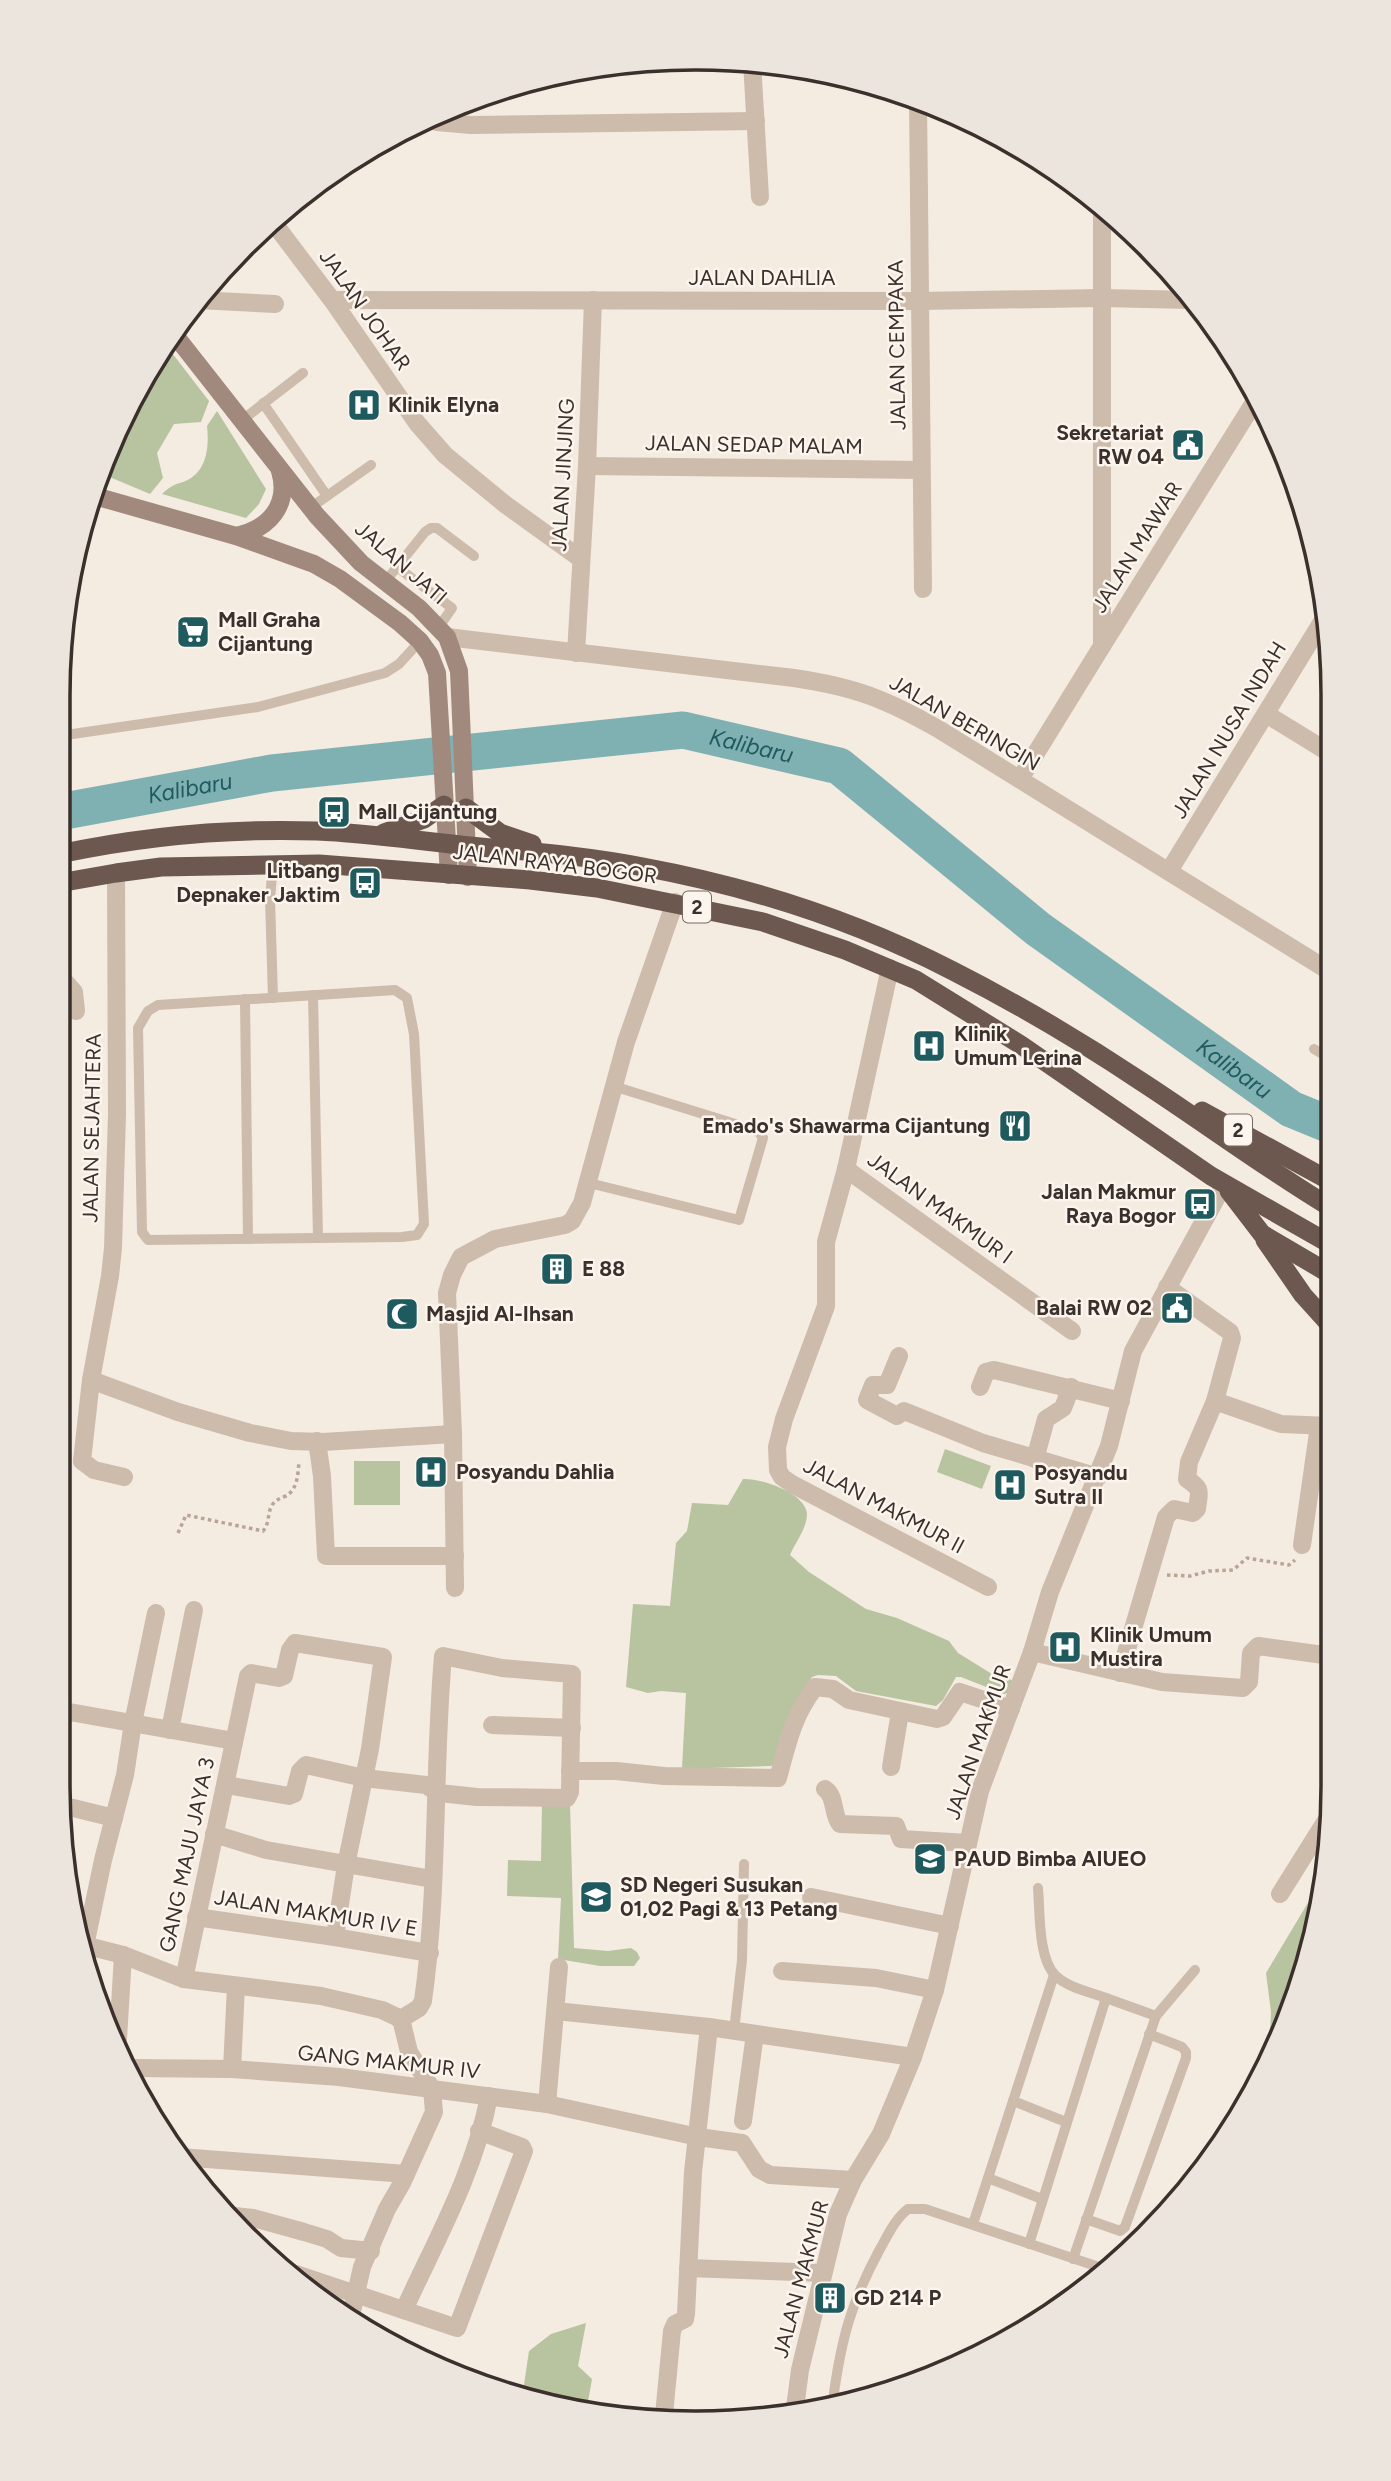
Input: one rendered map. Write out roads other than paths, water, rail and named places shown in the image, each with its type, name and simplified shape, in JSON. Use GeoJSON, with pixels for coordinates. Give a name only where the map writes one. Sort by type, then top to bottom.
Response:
{"type":"FeatureCollection","features":[{"type":"Feature","properties":{"kind":"highway"},"geometry":{"type":"LineString","coordinates":[[373,836],[424,819],[444,798]]}},
{"type":"Feature","properties":{"kind":"highway"},"geometry":{"type":"LineString","coordinates":[[466,803],[500,833],[572,856]]}},
{"type":"Feature","properties":{"kind":"highway","name":"JALAN RAYA BOGOR"},"geometry":{"type":"LineString","coordinates":[[70,852],[189,833],[283,831],[373,836],[572,856],[694,878],[798,906],[877,936],[966,978],[1059,1030],[1144,1083],[1321,1201]]}},
{"type":"Feature","properties":{"kind":"highway","name":"JALAN RAYA BOGOR"},"geometry":{"type":"LineString","coordinates":[[70,881],[116,873],[196,865],[319,864],[597,888],[675,902],[784,928],[916,980],[1021,1045],[1231,1188],[1321,1239]]}},
{"type":"Feature","properties":{"kind":"highway","name":"JALAN RAYA BOGOR"},"geometry":{"type":"LineString","coordinates":[[1144,1083],[1219,1119],[1321,1176]]}},
{"type":"Feature","properties":{"kind":"highway","name":"JALAN RAYA BOGOR"},"geometry":{"type":"LineString","coordinates":[[1231,1188],[1262,1234],[1321,1269]]}},
{"type":"Feature","properties":{"kind":"highway"},"geometry":{"type":"LineString","coordinates":[[1262,1234],[1303,1295],[1321,1315]]}},
{"type":"Feature","properties":{"kind":"main road","name":"JALAN JATI"},"geometry":{"type":"LineString","coordinates":[[180,341],[310,508],[361,562],[419,608],[443,632],[459,671],[468,845],[459,876]]}},
{"type":"Feature","properties":{"kind":"main road"},"geometry":{"type":"LineString","coordinates":[[236,536],[259,528],[277,509],[283,498],[284,483],[280,471]]}},
{"type":"Feature","properties":{"kind":"main road"},"geometry":{"type":"LineString","coordinates":[[102,498],[236,536],[314,564],[362,594],[420,642],[430,655],[437,673],[447,843],[459,876]]}},
{"type":"Feature","properties":{"kind":"street"},"geometry":{"type":"LineString","coordinates":[[753,73],[760,197]]}},
{"type":"Feature","properties":{"kind":"street","name":"JALAN CEMPAKA"},"geometry":{"type":"LineString","coordinates":[[918,111],[923,589]]}},
{"type":"Feature","properties":{"kind":"street"},"geometry":{"type":"LineString","coordinates":[[446,123],[471,125],[756,121]]}},
{"type":"Feature","properties":{"kind":"street"},"geometry":{"type":"LineString","coordinates":[[1102,220],[1102,646]]}},
{"type":"Feature","properties":{"kind":"street","name":"JALAN JOHAR"},"geometry":{"type":"LineString","coordinates":[[278,229],[332,300],[417,423],[445,455],[506,505],[581,559]]}},
{"type":"Feature","properties":{"kind":"street"},"geometry":{"type":"LineString","coordinates":[[211,300],[275,304]]}},
{"type":"Feature","properties":{"kind":"street","name":"JALAN DAHLIA"},"geometry":{"type":"LineString","coordinates":[[332,300],[1180,300]]}},
{"type":"Feature","properties":{"kind":"street","name":"JALAN JINJING"},"geometry":{"type":"LineString","coordinates":[[576,653],[593,300]]}},
{"type":"Feature","properties":{"kind":"street","name":"JALAN MAWAR"},"geometry":{"type":"LineString","coordinates":[[1020,779],[1250,408]]}},
{"type":"Feature","properties":{"kind":"street","name":"JALAN SEDAP MALAM"},"geometry":{"type":"LineString","coordinates":[[587,466],[920,470]]}},
{"type":"Feature","properties":{"kind":"street","name":"JALAN NUSA INDAH"},"geometry":{"type":"LineString","coordinates":[[1169,871],[1317,629]]}},
{"type":"Feature","properties":{"kind":"street","name":"JALAN BERINGIN"},"geometry":{"type":"LineString","coordinates":[[443,632],[576,653],[794,677],[861,691],[904,709],[1321,966]]}},
{"type":"Feature","properties":{"kind":"street"},"geometry":{"type":"LineString","coordinates":[[1266,714],[1321,748]]}},
{"type":"Feature","properties":{"kind":"street","name":"JALAN SEJAHTERA"},"geometry":{"type":"LineString","coordinates":[[116,873],[117,1114],[113,1248],[107,1297],[91,1380],[82,1461],[93,1470],[124,1477]]}},
{"type":"Feature","properties":{"kind":"street"},"geometry":{"type":"LineString","coordinates":[[455,1588],[453,1434],[447,1293],[452,1275],[461,1257],[495,1239],[565,1226],[572,1221],[589,1183],[634,1016],[664,939],[675,902]]}},
{"type":"Feature","properties":{"kind":"street","name":"JALAN MAKMUR I"},"geometry":{"type":"LineString","coordinates":[[890,968],[846,1169],[1072,1331]]}},
{"type":"Feature","properties":{"kind":"street"},"geometry":{"type":"LineString","coordinates":[[70,987],[75,992],[76,1011]]}},
{"type":"Feature","properties":{"kind":"street","name":"JALAN MAKMUR II"},"geometry":{"type":"LineString","coordinates":[[846,1169],[826,1242],[826,1306],[784,1419],[777,1447],[778,1470],[792,1484],[988,1587]]}},
{"type":"Feature","properties":{"kind":"street","name":"JALAN MAKMUR"},"geometry":{"type":"LineString","coordinates":[[795,2403],[797,2386],[838,2214],[853,2180],[881,2134],[913,2057],[935,1990],[980,1791],[1032,1653],[1050,1592],[1098,1477],[1133,1351],[1167,1287],[1231,1188]]}},
{"type":"Feature","properties":{"kind":"street"},"geometry":{"type":"LineString","coordinates":[[1120,1673],[1169,1512],[1174,1509],[1193,1513],[1197,1509],[1199,1489],[1187,1479],[1187,1471],[1215,1401],[1231,1335],[1167,1287]]}},
{"type":"Feature","properties":{"kind":"street"},"geometry":{"type":"LineString","coordinates":[[899,1356],[887,1385],[873,1385],[867,1400],[897,1416],[904,1411],[983,1443],[1098,1477]]}},
{"type":"Feature","properties":{"kind":"street"},"geometry":{"type":"LineString","coordinates":[[980,1387],[986,1372],[994,1370],[1121,1401]]}},
{"type":"Feature","properties":{"kind":"street"},"geometry":{"type":"LineString","coordinates":[[91,1380],[178,1412],[238,1430],[309,1441],[453,1434]]}},
{"type":"Feature","properties":{"kind":"street"},"geometry":{"type":"LineString","coordinates":[[1035,1459],[1046,1419],[1063,1408],[1071,1387]]}},
{"type":"Feature","properties":{"kind":"street"},"geometry":{"type":"LineString","coordinates":[[1215,1401],[1281,1424],[1321,1426]]}},
{"type":"Feature","properties":{"kind":"street"},"geometry":{"type":"LineString","coordinates":[[309,1441],[322,1476],[326,1556],[455,1556]]}},
{"type":"Feature","properties":{"kind":"street"},"geometry":{"type":"LineString","coordinates":[[1302,1545],[1321,1447]]}},
{"type":"Feature","properties":{"kind":"street"},"geometry":{"type":"LineString","coordinates":[[170,1730],[194,1609]]}},
{"type":"Feature","properties":{"kind":"street"},"geometry":{"type":"LineString","coordinates":[[88,1933],[125,1775],[156,1613]]}},
{"type":"Feature","properties":{"kind":"street","name":"GANG MAJU JAYA 3"},"geometry":{"type":"LineString","coordinates":[[91,1947],[123,1955],[184,1979],[248,1676],[256,1673],[279,1678],[284,1676],[290,1650],[295,1643],[383,1657],[364,1777]]}},
{"type":"Feature","properties":{"kind":"street"},"geometry":{"type":"LineString","coordinates":[[1032,1653],[1163,1682],[1243,1688],[1249,1682],[1251,1653],[1258,1646],[1321,1655]]}},
{"type":"Feature","properties":{"kind":"street"},"geometry":{"type":"LineString","coordinates":[[226,1785],[289,1796],[294,1794],[300,1771],[306,1765],[426,1786],[437,1792],[477,1797],[567,1798],[572,1728],[572,1674],[502,1668],[443,1656],[437,1724],[437,1792],[430,1954],[423,2001],[419,2008],[401,2019]]}},
{"type":"Feature","properties":{"kind":"street"},"geometry":{"type":"LineString","coordinates":[[570,1771],[616,1771],[664,1776],[778,1777],[788,1735],[815,1687],[833,1689],[849,1700],[937,1719],[943,1717],[956,1695],[963,1692],[1010,1709]]}},
{"type":"Feature","properties":{"kind":"street"},"geometry":{"type":"LineString","coordinates":[[70,1712],[234,1741]]}},
{"type":"Feature","properties":{"kind":"street"},"geometry":{"type":"LineString","coordinates":[[891,1767],[900,1712]]}},
{"type":"Feature","properties":{"kind":"street"},"geometry":{"type":"LineString","coordinates":[[492,1725],[572,1728]]}},
{"type":"Feature","properties":{"kind":"street"},"geometry":{"type":"LineString","coordinates":[[335,1937],[364,1777]]}},
{"type":"Feature","properties":{"kind":"street"},"geometry":{"type":"LineString","coordinates":[[825,1789],[831,1794],[836,1818],[840,1824],[896,1826],[901,1839],[968,1843]]}},
{"type":"Feature","properties":{"kind":"street"},"geometry":{"type":"LineString","coordinates":[[71,1807],[114,1818]]}},
{"type":"Feature","properties":{"kind":"street"},"geometry":{"type":"LineString","coordinates":[[1280,1894],[1320,1831]]}},
{"type":"Feature","properties":{"kind":"street"},"geometry":{"type":"LineString","coordinates":[[214,1834],[266,1850],[432,1879]]}},
{"type":"Feature","properties":{"kind":"street"},"geometry":{"type":"LineString","coordinates":[[811,1897],[950,1926]]}},
{"type":"Feature","properties":{"kind":"street","name":"JALAN MAKMUR IV E"},"geometry":{"type":"LineString","coordinates":[[196,1917],[430,1954]]}},
{"type":"Feature","properties":{"kind":"street"},"geometry":{"type":"LineString","coordinates":[[118,2025],[123,1955]]}},
{"type":"Feature","properties":{"kind":"street"},"geometry":{"type":"LineString","coordinates":[[547,2104],[559,1967]]}},
{"type":"Feature","properties":{"kind":"street"},"geometry":{"type":"LineString","coordinates":[[782,1971],[876,1978],[935,1990]]}},
{"type":"Feature","properties":{"kind":"street"},"geometry":{"type":"LineString","coordinates":[[184,1979],[321,1996],[382,2010],[401,2019]]}},
{"type":"Feature","properties":{"kind":"street"},"geometry":{"type":"LineString","coordinates":[[232,2069],[236,1986]]}},
{"type":"Feature","properties":{"kind":"street"},"geometry":{"type":"LineString","coordinates":[[556,2011],[709,2027],[913,2057]]}},
{"type":"Feature","properties":{"kind":"street"},"geometry":{"type":"LineString","coordinates":[[353,2309],[362,2267],[435,2112],[432,2089],[409,2052],[401,2019]]}},
{"type":"Feature","properties":{"kind":"street"},"geometry":{"type":"LineString","coordinates":[[664,2410],[672,2331],[687,2314],[693,2172],[709,2027]]}},
{"type":"Feature","properties":{"kind":"street"},"geometry":{"type":"LineString","coordinates":[[743,2121],[755,2034]]}},
{"type":"Feature","properties":{"kind":"street","name":"GANG MAKMUR IV"},"geometry":{"type":"LineString","coordinates":[[138,2067],[232,2069],[339,2077],[547,2104],[698,2137],[742,2143],[759,2169],[770,2175],[853,2180]]}},
{"type":"Feature","properties":{"kind":"street"},"geometry":{"type":"LineString","coordinates":[[404,2309],[453,2207],[484,2123],[489,2096]]}},
{"type":"Feature","properties":{"kind":"street"},"geometry":{"type":"LineString","coordinates":[[312,2279],[457,2328],[524,2151],[522,2147],[480,2131]]}},
{"type":"Feature","properties":{"kind":"street"},"geometry":{"type":"LineString","coordinates":[[193,2158],[406,2174]]}},
{"type":"Feature","properties":{"kind":"street"},"geometry":{"type":"LineString","coordinates":[[243,2217],[327,2239],[341,2248],[371,2251]]}},
{"type":"Feature","properties":{"kind":"street"},"geometry":{"type":"LineString","coordinates":[[688,2268],[823,2273]]}},
{"type":"Feature","properties":{"kind":"lane"},"geometry":{"type":"LineString","coordinates":[[241,421],[303,373]]}},
{"type":"Feature","properties":{"kind":"lane"},"geometry":{"type":"LineString","coordinates":[[264,402],[327,496]]}},
{"type":"Feature","properties":{"kind":"lane"},"geometry":{"type":"LineString","coordinates":[[310,508],[371,465]]}},
{"type":"Feature","properties":{"kind":"lane"},"geometry":{"type":"LineString","coordinates":[[385,582],[431,528],[437,528],[474,556]]}},
{"type":"Feature","properties":{"kind":"lane"},"geometry":{"type":"LineString","coordinates":[[397,567],[452,608],[443,632]]}},
{"type":"Feature","properties":{"kind":"lane"},"geometry":{"type":"LineString","coordinates":[[70,734],[258,707],[385,673],[399,664],[420,642]]}},
{"type":"Feature","properties":{"kind":"lane"},"geometry":{"type":"LineString","coordinates":[[273,864],[270,899],[273,998]]}},
{"type":"Feature","properties":{"kind":"lane"},"geometry":{"type":"LineString","coordinates":[[395,990],[408,998],[414,1034],[424,1224],[417,1235],[248,1239],[144,1238],[138,1028],[148,1011],[158,1005],[273,998],[395,990]]}},
{"type":"Feature","properties":{"kind":"lane"},"geometry":{"type":"LineString","coordinates":[[313,995],[318,1238]]}},
{"type":"Feature","properties":{"kind":"lane"},"geometry":{"type":"LineString","coordinates":[[245,999],[248,1239]]}},
{"type":"Feature","properties":{"kind":"lane"},"geometry":{"type":"LineString","coordinates":[[1314,1049],[1321,1053]]}},
{"type":"Feature","properties":{"kind":"lane"},"geometry":{"type":"LineString","coordinates":[[589,1183],[739,1220],[763,1138],[758,1131],[613,1086]]}},
{"type":"Feature","properties":{"kind":"lane"},"geometry":{"type":"LineString","coordinates":[[734,2031],[741,1960],[744,1864]]}},
{"type":"Feature","properties":{"kind":"lane"},"geometry":{"type":"LineString","coordinates":[[1038,1888],[1043,1949],[1054,1975],[1063,1981],[1156,2016]]}},
{"type":"Feature","properties":{"kind":"lane"},"geometry":{"type":"LineString","coordinates":[[1073,2259],[1156,2016],[1195,1970]]}},
{"type":"Feature","properties":{"kind":"lane"},"geometry":{"type":"LineString","coordinates":[[973,2224],[1054,1975]]}},
{"type":"Feature","properties":{"kind":"lane"},"geometry":{"type":"LineString","coordinates":[[1029,2244],[1106,1998]]}},
{"type":"Feature","properties":{"kind":"lane"},"geometry":{"type":"LineString","coordinates":[[1086,2220],[1120,2231],[1125,2227],[1186,2058],[1182,2047],[1149,2034]]}},
{"type":"Feature","properties":{"kind":"lane"},"geometry":{"type":"LineString","coordinates":[[1013,2101],[1066,2123]]}},
{"type":"Feature","properties":{"kind":"lane"},"geometry":{"type":"LineString","coordinates":[[988,2178],[1042,2199]]}},
{"type":"Feature","properties":{"kind":"lane"},"geometry":{"type":"LineString","coordinates":[[834,2395],[842,2343],[852,2305],[861,2284],[901,2215],[908,2209],[917,2207],[973,2224],[1096,2266]]}},
{"type":"Feature","properties":{"kind":"waterway","name":"Kalibaru"},"geometry":{"type":"LineString","coordinates":[[70,810],[272,773],[683,730],[839,766],[1038,929],[1291,1109],[1321,1121]]}},
{"type":"Feature","properties":{"kind":"place","name":"Klinik Elyna"},"geometry":{"type":"Point","coordinates":[364,405]}},
{"type":"Feature","properties":{"kind":"place","name":"Sekretariat RW 04"},"geometry":{"type":"Point","coordinates":[1188,445]}},
{"type":"Feature","properties":{"kind":"place","name":"Mall Graha Cijantung"},"geometry":{"type":"Point","coordinates":[193,632]}},
{"type":"Feature","properties":{"kind":"place","name":"Mall Cijantung"},"geometry":{"type":"Point","coordinates":[334,812]}},
{"type":"Feature","properties":{"kind":"place","name":"Litbang Depnaker Jaktim"},"geometry":{"type":"Point","coordinates":[365,883]}},
{"type":"Feature","properties":{"kind":"place","name":"Klinik Umum Lerina"},"geometry":{"type":"Point","coordinates":[929,1046]}},
{"type":"Feature","properties":{"kind":"place","name":"Emado's Shawarma Cijantung"},"geometry":{"type":"Point","coordinates":[1015,1126]}},
{"type":"Feature","properties":{"kind":"place","name":"Jalan Makmur Raya Bogor"},"geometry":{"type":"Point","coordinates":[1200,1204]}},
{"type":"Feature","properties":{"kind":"place","name":"E 88"},"geometry":{"type":"Point","coordinates":[557,1269]}},
{"type":"Feature","properties":{"kind":"place","name":"Balai RW 02"},"geometry":{"type":"Point","coordinates":[1177,1308]}},
{"type":"Feature","properties":{"kind":"place","name":"Masjid Al-Ihsan"},"geometry":{"type":"Point","coordinates":[402,1314]}},
{"type":"Feature","properties":{"kind":"place","name":"Posyandu Dahlia"},"geometry":{"type":"Point","coordinates":[431,1472]}},
{"type":"Feature","properties":{"kind":"place","name":"Posyandu Sutra II"},"geometry":{"type":"Point","coordinates":[1010,1485]}},
{"type":"Feature","properties":{"kind":"place","name":"Klinik Umum Mustira"},"geometry":{"type":"Point","coordinates":[1065,1647]}},
{"type":"Feature","properties":{"kind":"place","name":"PAUD Bimba AIUEO"},"geometry":{"type":"Point","coordinates":[930,1859]}},
{"type":"Feature","properties":{"kind":"place","name":"SD Negeri Susukan 01,02 Pagi & 13 Petang"},"geometry":{"type":"Point","coordinates":[596,1897]}},
{"type":"Feature","properties":{"kind":"place","name":"GD 214 P"},"geometry":{"type":"Point","coordinates":[830,2298]}}]}
